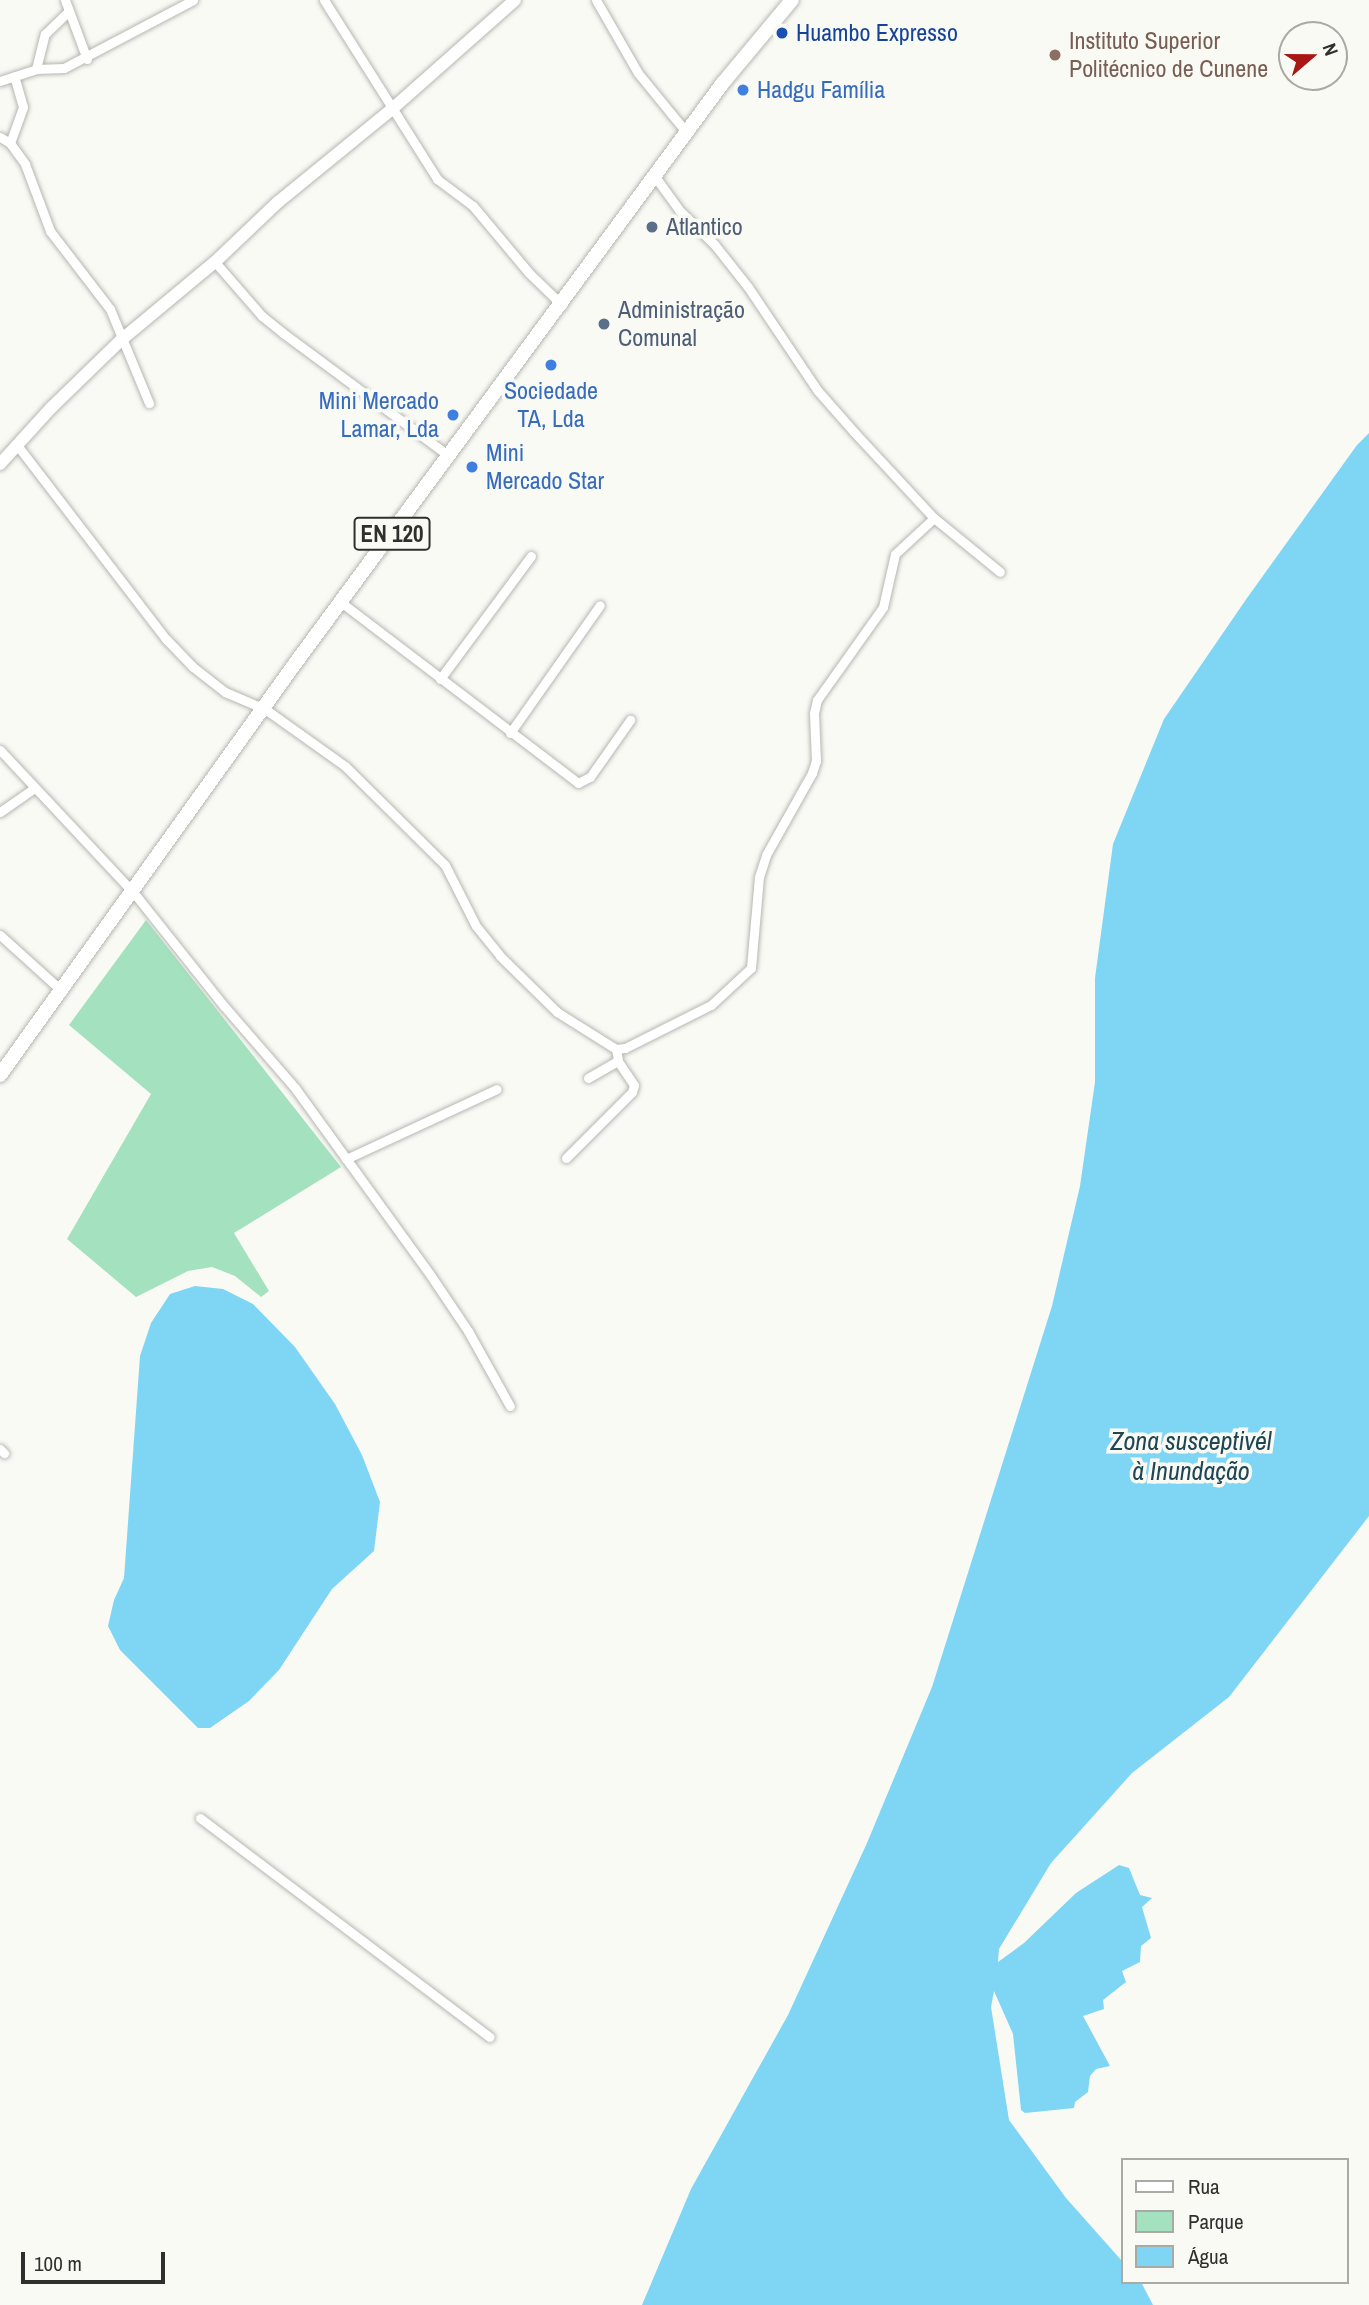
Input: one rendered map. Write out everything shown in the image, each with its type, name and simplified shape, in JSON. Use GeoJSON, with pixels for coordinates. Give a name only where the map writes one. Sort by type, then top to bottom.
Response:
{"type":"FeatureCollection","features":[{"type":"Feature","properties":{"kind":"main road","name":"EN 120"},"geometry":{"type":"LineString","coordinates":[[0,1075],[722,84],[792,0]]}},
{"type":"Feature","properties":{"kind":"street"},"geometry":{"type":"LineString","coordinates":[[65,0],[87,59]]}},
{"type":"Feature","properties":{"kind":"street"},"geometry":{"type":"LineString","coordinates":[[0,81],[36,69],[64,68],[87,59],[193,0]]}},
{"type":"Feature","properties":{"kind":"street"},"geometry":{"type":"LineString","coordinates":[[324,0],[437,179],[473,206],[529,273],[562,304]]}},
{"type":"Feature","properties":{"kind":"street"},"geometry":{"type":"LineString","coordinates":[[0,464],[121,340],[215,262],[278,202],[392,109],[515,0]]}},
{"type":"Feature","properties":{"kind":"street"},"geometry":{"type":"LineString","coordinates":[[596,0],[638,73],[687,133]]}},
{"type":"Feature","properties":{"kind":"street"},"geometry":{"type":"LineString","coordinates":[[36,69],[41,40],[68,12]]}},
{"type":"Feature","properties":{"kind":"street"},"geometry":{"type":"LineString","coordinates":[[9,143],[23,107],[14,76]]}},
{"type":"Feature","properties":{"kind":"street"},"geometry":{"type":"LineString","coordinates":[[0,137],[9,143],[25,164],[50,230],[106,302],[149,403]]}},
{"type":"Feature","properties":{"kind":"street"},"geometry":{"type":"LineString","coordinates":[[656,178],[679,211],[714,244],[748,287],[818,391],[934,518],[1000,572]]}},
{"type":"Feature","properties":{"kind":"street"},"geometry":{"type":"LineString","coordinates":[[215,262],[262,316],[450,456]]}},
{"type":"Feature","properties":{"kind":"street"},"geometry":{"type":"LineString","coordinates":[[17,445],[166,639],[220,689],[265,709],[340,762],[422,839],[451,873],[476,926],[548,1005],[616,1049],[625,1048],[711,1005],[751,968],[759,877],[766,855],[812,773],[816,761],[814,713],[817,701],[883,607],[895,554],[934,518]]}},
{"type":"Feature","properties":{"kind":"street"},"geometry":{"type":"LineString","coordinates":[[440,679],[531,556]]}},
{"type":"Feature","properties":{"kind":"street"},"geometry":{"type":"LineString","coordinates":[[342,603],[578,783],[590,777],[631,720]]}},
{"type":"Feature","properties":{"kind":"street"},"geometry":{"type":"LineString","coordinates":[[510,733],[600,605]]}},
{"type":"Feature","properties":{"kind":"street"},"geometry":{"type":"LineString","coordinates":[[0,750],[33,789],[134,892],[224,1006],[295,1088],[460,1319],[510,1406]]}},
{"type":"Feature","properties":{"kind":"street"},"geometry":{"type":"LineString","coordinates":[[0,812],[33,789]]}},
{"type":"Feature","properties":{"kind":"street"},"geometry":{"type":"LineString","coordinates":[[0,935],[62,991]]}},
{"type":"Feature","properties":{"kind":"street"},"geometry":{"type":"LineString","coordinates":[[566,1158],[632,1092],[634,1085],[618,1061],[616,1049]]}},
{"type":"Feature","properties":{"kind":"street"},"geometry":{"type":"LineString","coordinates":[[588,1078],[618,1061]]}},
{"type":"Feature","properties":{"kind":"street"},"geometry":{"type":"LineString","coordinates":[[346,1159],[498,1089]]}},
{"type":"Feature","properties":{"kind":"street"},"geometry":{"type":"LineString","coordinates":[[200,1818],[490,2037]]}},
{"type":"Feature","properties":{"kind":"green space"},"geometry":{"type":"Polygon","coordinates":[[[146,920],[341,1167],[234,1233],[269,1291],[261,1297],[235,1276],[212,1267],[188,1271],[136,1297],[67,1239],[151,1094],[69,1025],[146,920]]]}},
{"type":"Feature","properties":{"kind":"water","name":"Zona susceptivél à Inundação"},"geometry":{"type":"Polygon","coordinates":[[[1369,433],[1369,1516],[1229,1697],[1132,1773],[1051,1863],[999,1949],[998,1962],[1024,1943],[1076,1893],[1119,1865],[1129,1868],[1140,1895],[1152,1898],[1142,1907],[1151,1938],[1141,1946],[1140,1962],[1122,1971],[1126,1982],[1103,2000],[1104,2009],[1083,2016],[1110,2066],[1096,2069],[1090,2076],[1088,2092],[1075,2102],[1074,2108],[1025,2113],[1021,2110],[1013,2034],[994,1991],[991,2007],[1009,2120],[1066,2198],[1120,2259],[1120,2284],[1142,2284],[1153,2305],[642,2305],[691,2189],[788,2015],[867,1843],[932,1687],[1052,1306],[1080,1186],[1095,1082],[1095,978],[1113,844],[1164,719],[1357,445],[1369,433]]]}},
{"type":"Feature","properties":{"kind":"water"},"geometry":{"type":"Polygon","coordinates":[[[195,1286],[223,1289],[253,1304],[295,1347],[335,1404],[362,1455],[380,1502],[374,1551],[332,1589],[279,1670],[249,1701],[210,1728],[198,1728],[120,1650],[108,1626],[114,1600],[124,1578],[140,1356],[151,1323],[170,1294],[195,1286]]]}},
{"type":"Feature","properties":{"kind":"place","name":"Huambo Expresso"},"geometry":{"type":"Point","coordinates":[782,33]}},
{"type":"Feature","properties":{"kind":"place","name":"Instituto Superior Politécnico de Cunene"},"geometry":{"type":"Point","coordinates":[1055,55]}},
{"type":"Feature","properties":{"kind":"place","name":"Hadgu Família"},"geometry":{"type":"Point","coordinates":[743,90]}},
{"type":"Feature","properties":{"kind":"place","name":"Atlantico"},"geometry":{"type":"Point","coordinates":[652,227]}},
{"type":"Feature","properties":{"kind":"place","name":"Administração Comunal"},"geometry":{"type":"Point","coordinates":[604,324]}},
{"type":"Feature","properties":{"kind":"place","name":"Sociedade TA, Lda"},"geometry":{"type":"Point","coordinates":[551,365]}},
{"type":"Feature","properties":{"kind":"place","name":"Mini Mercado Lamar, Lda"},"geometry":{"type":"Point","coordinates":[453,415]}},
{"type":"Feature","properties":{"kind":"place","name":"Mini Mercado Star"},"geometry":{"type":"Point","coordinates":[472,467]}}]}
